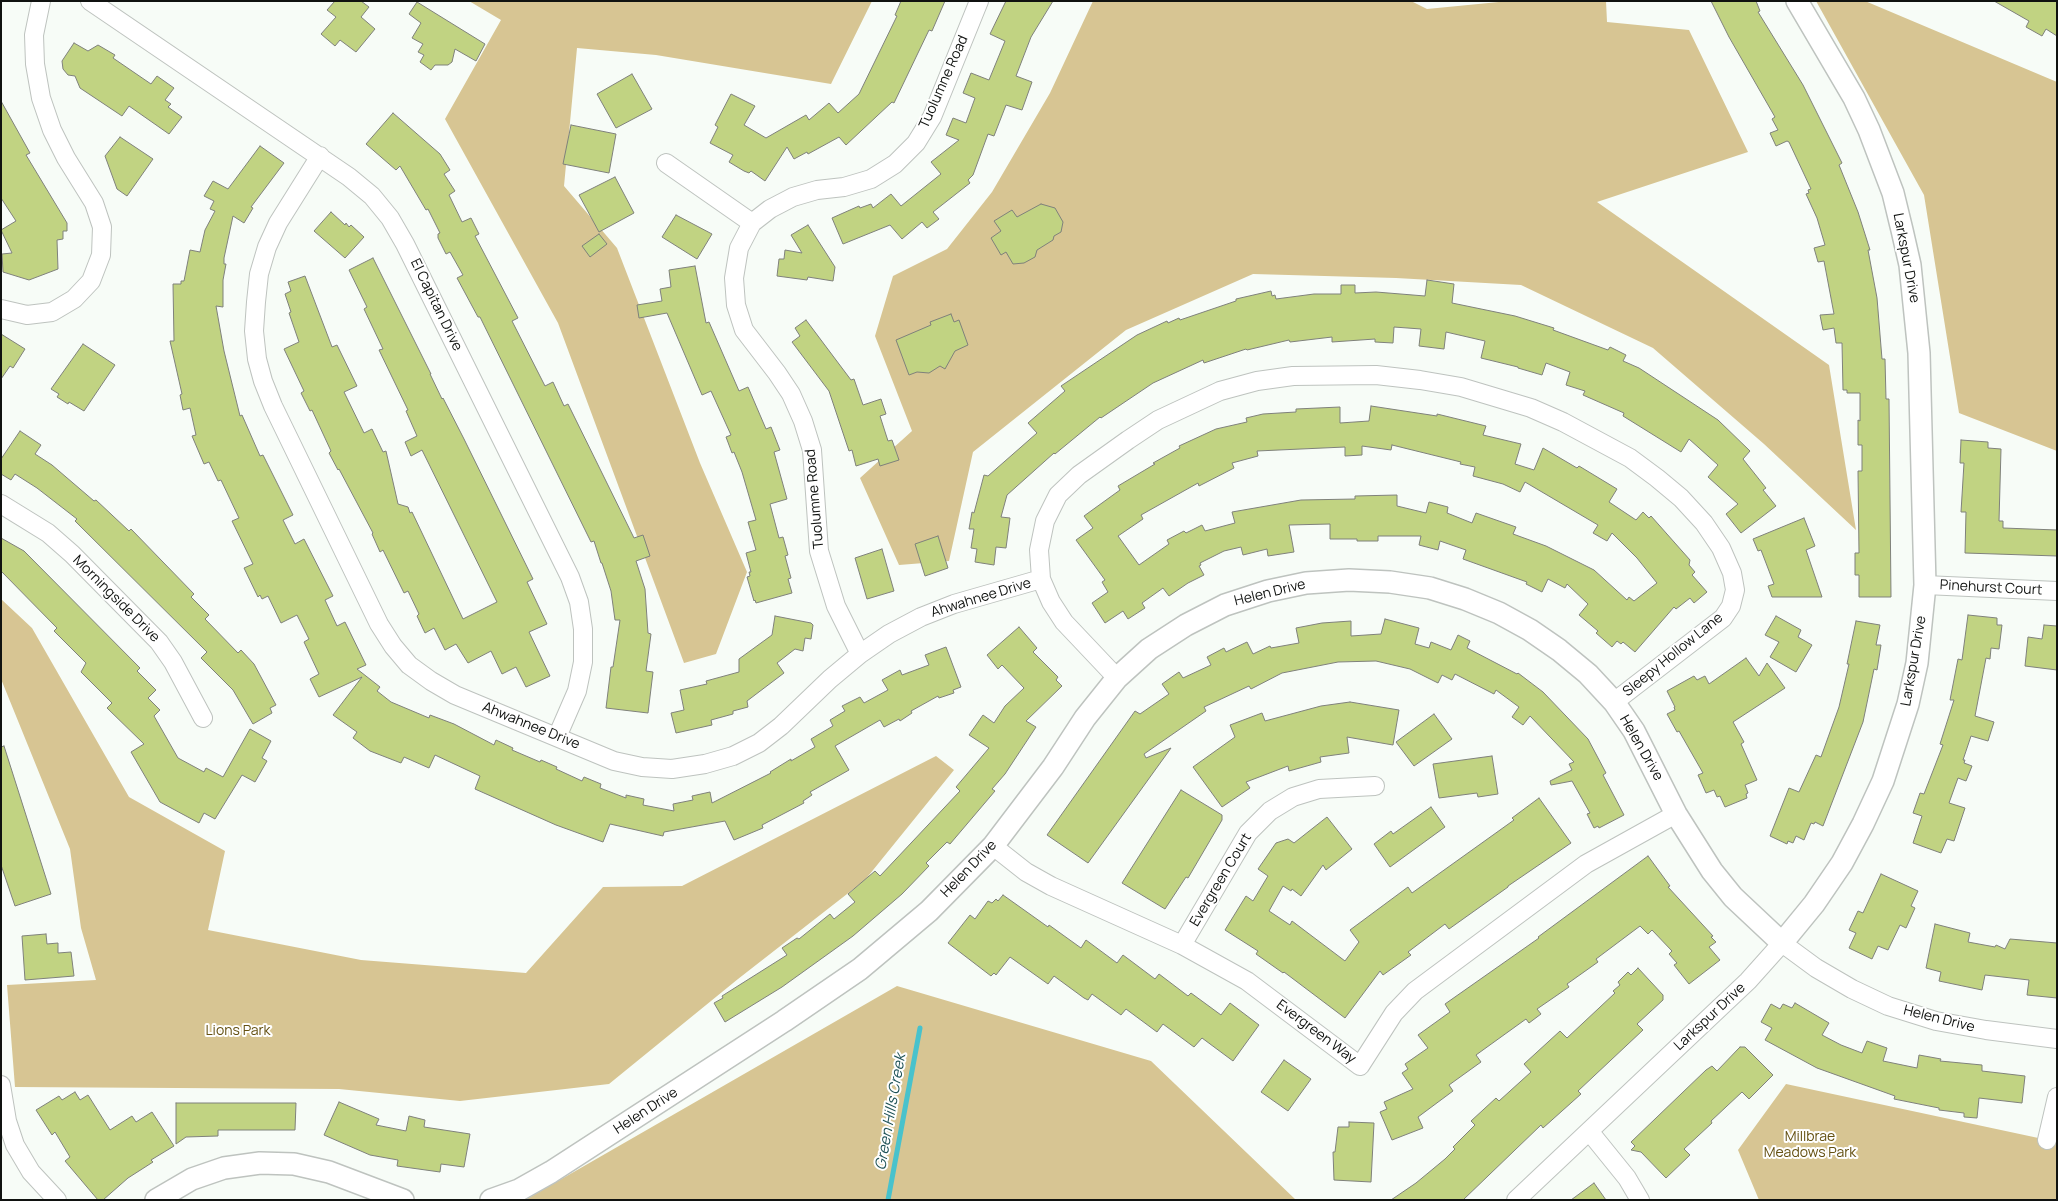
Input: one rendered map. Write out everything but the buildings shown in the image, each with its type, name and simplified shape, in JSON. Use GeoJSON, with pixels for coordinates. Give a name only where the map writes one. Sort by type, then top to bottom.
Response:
{"type":"FeatureCollection","features":[{"type":"Feature","properties":{"kind":"street"},"geometry":{"type":"LineString","coordinates":[[1,309],[27,315],[52,312],[74,300],[91,281],[101,255],[102,227],[94,203],[62,151],[52,130],[41,98],[35,64],[34,35],[41,1]]}},
{"type":"Feature","properties":{"kind":"street","name":"El Capitan Drive"},"geometry":{"type":"LineString","coordinates":[[90,1],[320,156],[372,196],[390,218],[405,244],[570,577],[579,602],[583,629],[583,662],[577,691],[558,737]]}},
{"type":"Feature","properties":{"kind":"street","name":"Tuolumne Road"},"geometry":{"type":"LineString","coordinates":[[860,654],[836,606],[819,551],[812,450],[803,421],[791,394],[744,330],[736,306],[734,278],[739,248],[752,223],[770,208],[793,197],[817,190],[844,187],[871,179],[896,164],[916,143],[932,117],[979,1]]}},
{"type":"Feature","properties":{"kind":"street","name":"Larkspur Drive"},"geometry":{"type":"LineString","coordinates":[[1516,1200],[1748,981],[1814,904],[1842,863],[1863,824],[1883,781],[1908,704],[1917,663],[1925,585],[1919,353],[1912,282],[1893,193],[1869,130],[1854,98],[1797,1]]}},
{"type":"Feature","properties":{"kind":"street","name":"Ahwahnee Drive"},"geometry":{"type":"LineString","coordinates":[[320,156],[278,223],[267,247],[259,274],[254,331],[258,359],[263,381],[273,406],[379,624],[398,652],[409,664],[431,681],[455,695],[614,761],[642,767],[672,769],[705,764],[733,756],[759,743],[781,726],[830,679],[860,654],[889,634],[921,617],[954,604],[1041,579],[1051,602],[1064,622],[1117,678]]}},
{"type":"Feature","properties":{"kind":"street"},"geometry":{"type":"LineString","coordinates":[[666,163],[752,223]]}},
{"type":"Feature","properties":{"kind":"street","name":"Sleepy Hollow Lane"},"geometry":{"type":"LineString","coordinates":[[1041,579],[1039,550],[1045,521],[1058,495],[1079,474],[1158,420],[1186,406],[1220,391],[1257,381],[1293,376],[1376,375],[1461,387],[1531,408],[1588,434],[1630,458],[1658,478],[1681,498],[1704,523],[1721,548],[1732,573],[1735,590],[1731,606],[1723,618],[1614,702]]}},
{"type":"Feature","properties":{"kind":"street","name":"Morningside Drive"},"geometry":{"type":"LineString","coordinates":[[1,504],[48,533],[72,554],[159,642],[173,662],[203,718]]}},
{"type":"Feature","properties":{"kind":"street","name":"Helen Drive"},"geometry":{"type":"LineString","coordinates":[[491,1200],[519,1190],[551,1172],[820,998],[896,941],[993,846],[1038,787],[1085,718],[1117,678],[1149,650],[1186,625],[1225,605],[1268,591],[1306,583],[1357,580],[1390,582],[1430,588],[1465,599],[1499,613],[1530,630],[1559,650],[1588,674],[1614,702],[1650,758],[1676,814],[1695,846],[1733,897],[1782,943],[1816,968],[1852,989],[1888,1006],[1936,1021],[1986,1030],[2057,1039]]}},
{"type":"Feature","properties":{"kind":"street","name":"Pinehurst Court"},"geometry":{"type":"LineString","coordinates":[[1925,585],[2057,591]]}},
{"type":"Feature","properties":{"kind":"street","name":"Evergreen Court"},"geometry":{"type":"LineString","coordinates":[[1182,945],[1248,833],[1270,811],[1293,797],[1319,789],[1375,786]]}},
{"type":"Feature","properties":{"kind":"street","name":"Evergreen Way"},"geometry":{"type":"LineString","coordinates":[[993,846],[1026,872],[1051,886],[1182,945],[1247,981],[1360,1066],[1394,1014],[1414,991],[1586,864],[1676,814]]}},
{"type":"Feature","properties":{"kind":"street"},"geometry":{"type":"LineString","coordinates":[[1,1085],[6,1121],[15,1145],[31,1172],[57,1200]]}},
{"type":"Feature","properties":{"kind":"street"},"geometry":{"type":"LineString","coordinates":[[2048,1140],[2057,1097]]}},
{"type":"Feature","properties":{"kind":"street"},"geometry":{"type":"LineString","coordinates":[[1589,1130],[1627,1178],[1640,1200]]}},
{"type":"Feature","properties":{"kind":"street"},"geometry":{"type":"LineString","coordinates":[[156,1200],[192,1179],[224,1168],[260,1163],[294,1164],[329,1172],[403,1200]]}},
{"type":"Feature","properties":{"kind":"green space"},"geometry":{"type":"Polygon","coordinates":[[[469,1],[872,1],[831,84],[656,55],[577,48],[564,186],[617,248],[700,463],[747,572],[716,654],[684,663],[558,323],[445,119],[501,20],[469,1]]]}},
{"type":"Feature","properties":{"kind":"green space"},"geometry":{"type":"Polygon","coordinates":[[[1093,1],[1411,1],[1427,9],[1509,1],[1606,1],[1607,22],[1689,30],[1748,152],[1597,202],[1829,365],[1856,530],[1764,444],[1653,348],[1521,285],[1396,278],[1253,274],[1126,330],[973,452],[949,561],[899,565],[860,478],[912,431],[875,336],[893,276],[947,249],[992,192],[1050,93],[1093,1]]]}},
{"type":"Feature","properties":{"kind":"green space"},"geometry":{"type":"Polygon","coordinates":[[[1816,1],[1865,1],[2057,82],[2057,451],[1959,413],[1924,195],[1816,1]]]}},
{"type":"Feature","properties":{"kind":"green space","name":"Lions Park"},"geometry":{"type":"Polygon","coordinates":[[[1,599],[32,628],[129,797],[225,851],[208,930],[361,960],[526,973],[603,887],[682,886],[936,756],[954,770],[865,880],[738,979],[609,1084],[460,1101],[339,1089],[15,1087],[7,985],[96,980],[81,928],[70,849],[1,679],[1,599]]]}},
{"type":"Feature","properties":{"kind":"green space"},"geometry":{"type":"Polygon","coordinates":[[[897,986],[1151,1061],[1296,1200],[525,1200],[897,986]]]}},
{"type":"Feature","properties":{"kind":"green space","name":"Millbrae Meadows Park"},"geometry":{"type":"Polygon","coordinates":[[[1786,1084],[2057,1142],[2057,1200],[1759,1200],[1738,1150],[1786,1084]]]}},
{"type":"Feature","properties":{"kind":"waterway","name":"Green Hills Creek"},"geometry":{"type":"LineString","coordinates":[[888,1200],[920,1028]]}}]}
